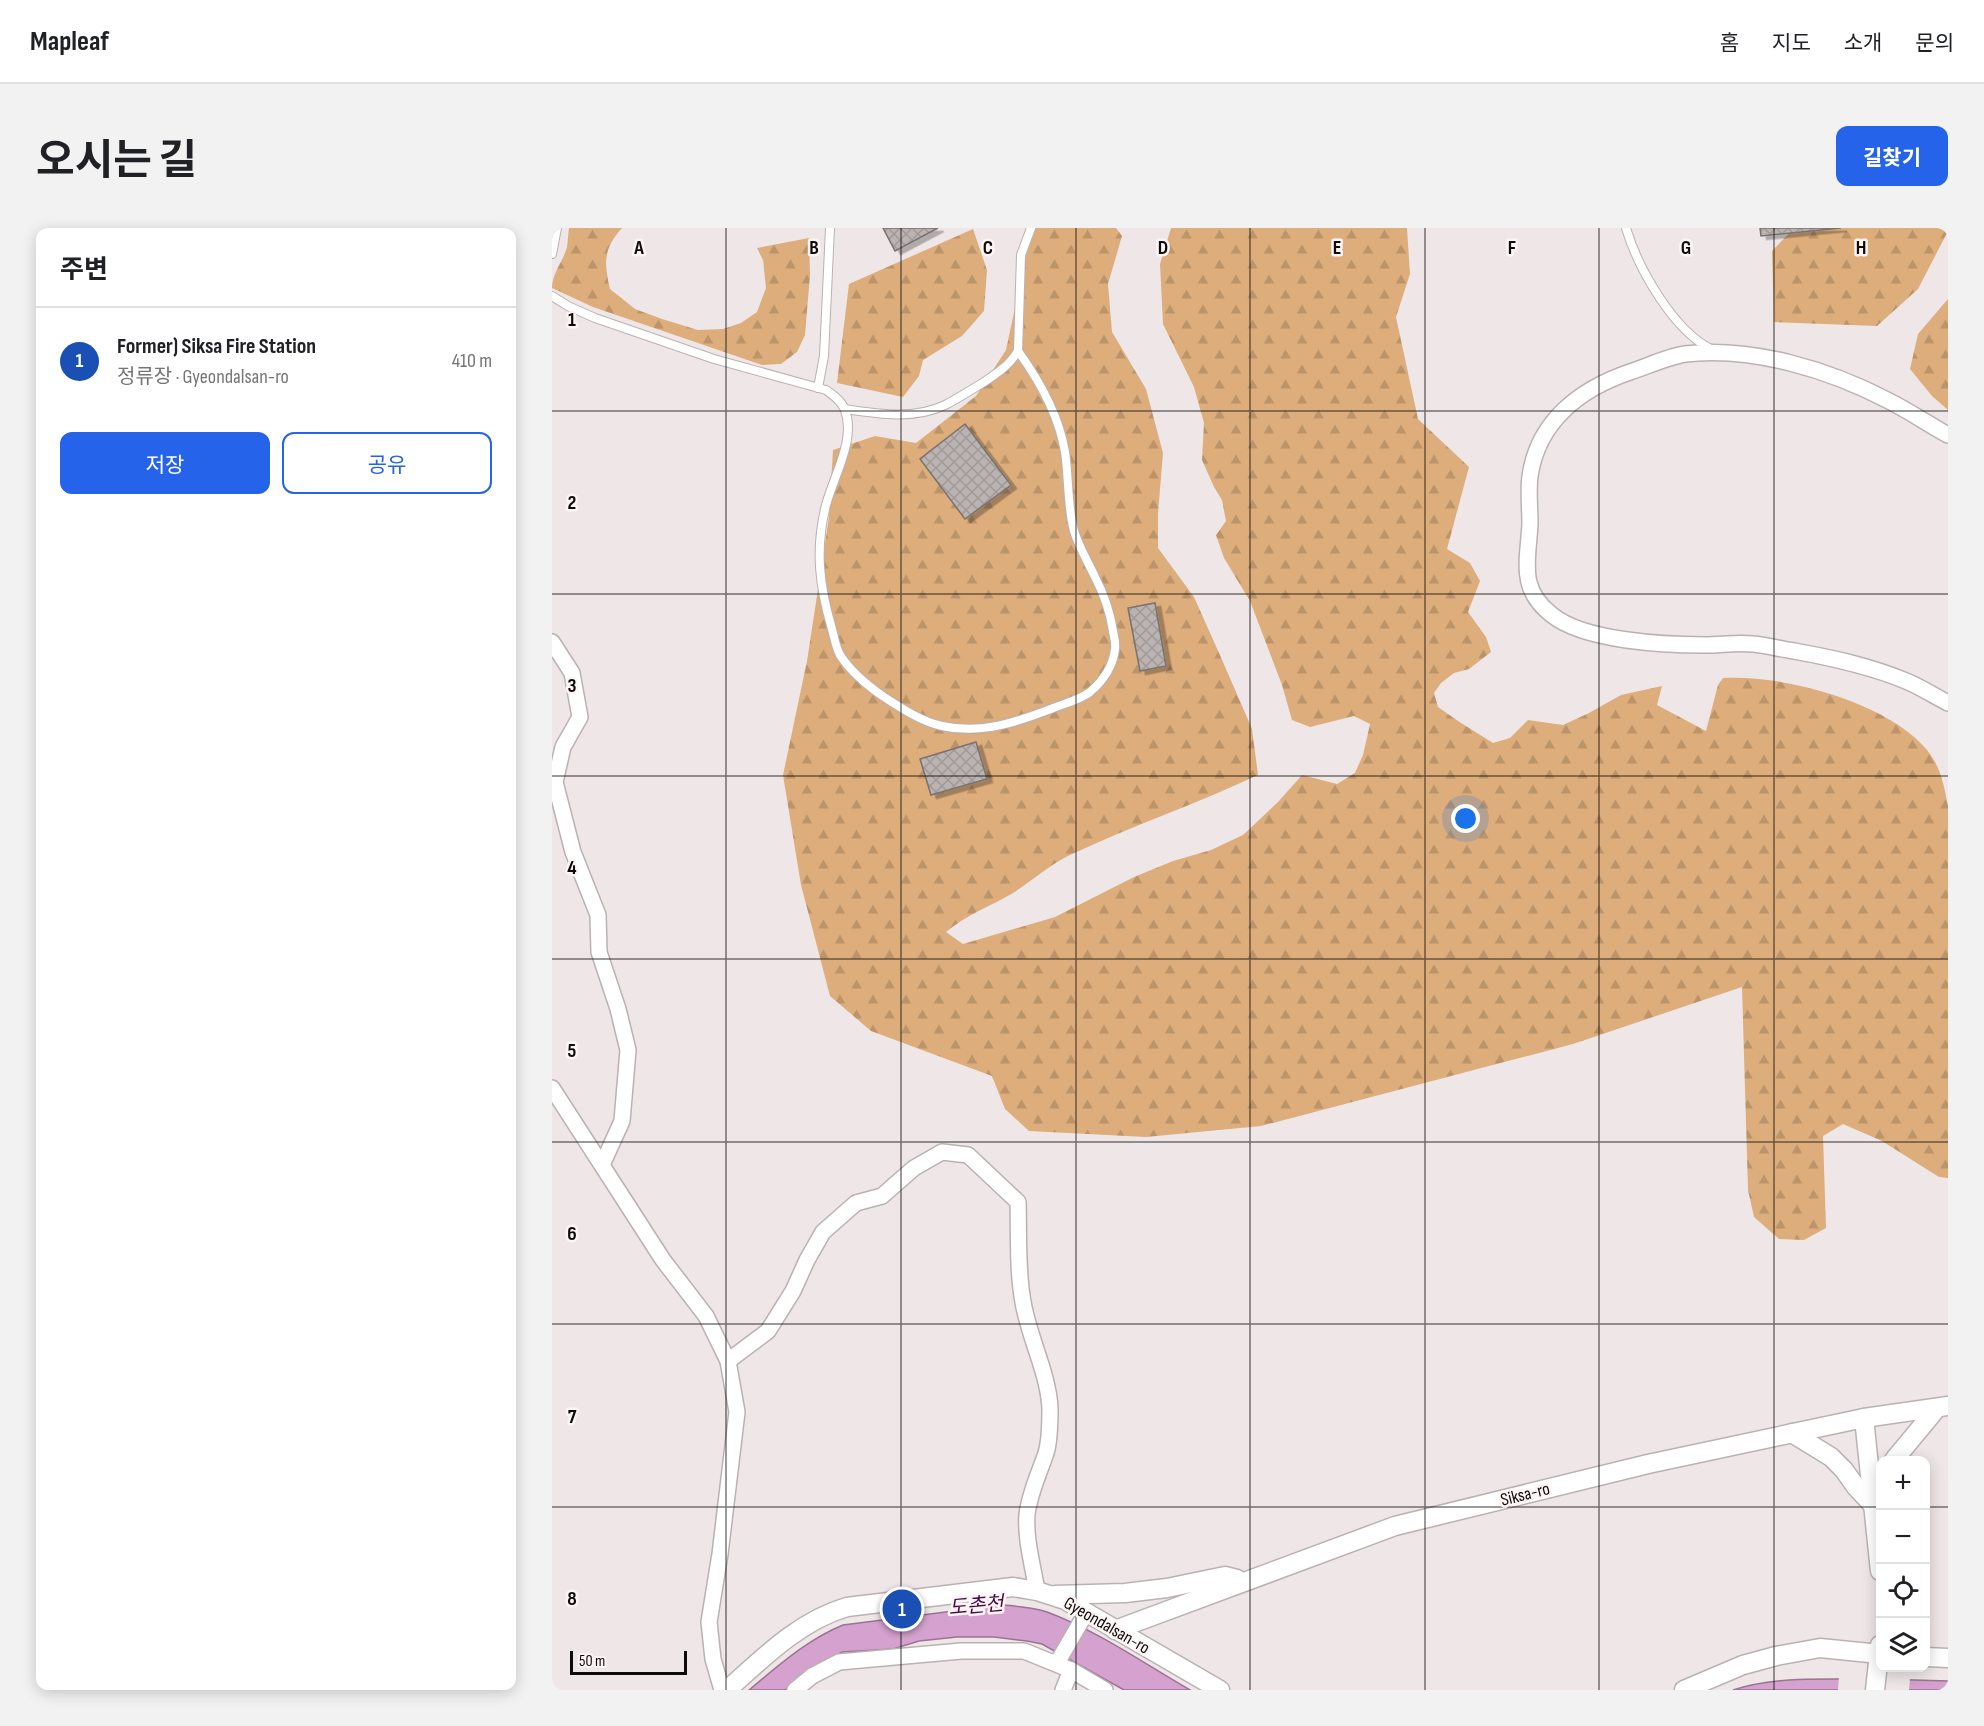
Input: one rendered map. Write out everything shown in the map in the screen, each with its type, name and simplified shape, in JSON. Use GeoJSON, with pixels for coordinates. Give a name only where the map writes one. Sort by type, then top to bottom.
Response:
{"type":"FeatureCollection","features":[{"type":"Feature","properties":{"kind":"street"},"geometry":{"type":"LineString","coordinates":[[1948,435],[1888,400],[1824,374],[1771,358],[1716,352],[1683,354],[1613,378],[1594,387],[1572,402],[1549,424],[1537,449],[1530,477],[1526,565],[1529,586],[1540,606],[1555,618],[1587,633],[1644,641],[1705,645],[1752,644],[1830,657],[1900,678],[1948,703]]}},
{"type":"Feature","properties":{"kind":"street"},"geometry":{"type":"LineString","coordinates":[[552,642],[572,673],[580,717],[563,747],[555,782],[573,852],[598,915],[599,952],[618,1009],[628,1050],[622,1121],[602,1165]]}},
{"type":"Feature","properties":{"kind":"street"},"geometry":{"type":"LineString","coordinates":[[552,1088],[663,1260],[706,1316],[728,1361],[737,1412],[720,1554],[709,1622],[713,1659],[722,1690]]}},
{"type":"Feature","properties":{"kind":"street"},"geometry":{"type":"LineString","coordinates":[[728,1361],[768,1332],[794,1291],[807,1260],[823,1232],[856,1203],[882,1196],[914,1168],[942,1152],[968,1155],[1018,1202],[1023,1304],[1047,1386],[1050,1408],[1047,1451],[1032,1491],[1027,1516],[1028,1534],[1046,1593],[1125,1593],[1167,1588],[1225,1576],[1245,1581]]}},
{"type":"Feature","properties":{"kind":"street"},"geometry":{"type":"LineString","coordinates":[[1898,1456],[1942,1407]]}},
{"type":"Feature","properties":{"kind":"street","name":"Siksa-ro"},"geometry":{"type":"LineString","coordinates":[[1115,1630],[1395,1526],[1648,1464],[1864,1418],[1942,1407]]}},
{"type":"Feature","properties":{"kind":"street"},"geometry":{"type":"LineString","coordinates":[[1864,1418],[1880,1564]]}},
{"type":"Feature","properties":{"kind":"street"},"geometry":{"type":"LineString","coordinates":[[1792,1433],[1831,1458],[1873,1504]]}},
{"type":"Feature","properties":{"kind":"street"},"geometry":{"type":"LineString","coordinates":[[1873,1504],[1876,1496]]}},
{"type":"Feature","properties":{"kind":"street","name":"Gyeondalsan-ro"},"geometry":{"type":"LineString","coordinates":[[727,1690],[795,1632],[829,1612],[859,1606],[1013,1587],[1046,1593],[1220,1690]]}},
{"type":"Feature","properties":{"kind":"street"},"geometry":{"type":"LineString","coordinates":[[1063,1690],[1063,1664],[1085,1616]]}},
{"type":"Feature","properties":{"kind":"street"},"geometry":{"type":"LineString","coordinates":[[1684,1690],[1743,1665],[1820,1648],[1876,1656]]}},
{"type":"Feature","properties":{"kind":"street"},"geometry":{"type":"LineString","coordinates":[[795,1690],[812,1676],[839,1662],[961,1651],[1024,1651],[1063,1664],[1105,1690]]}},
{"type":"Feature","properties":{"kind":"street"},"geometry":{"type":"LineString","coordinates":[[1930,1657],[1948,1658]]}},
{"type":"Feature","properties":{"kind":"street"},"geometry":{"type":"LineString","coordinates":[[1875,1690],[1877,1672]]}},
{"type":"Feature","properties":{"kind":"lane"},"geometry":{"type":"LineString","coordinates":[[552,254],[557,228]]}},
{"type":"Feature","properties":{"kind":"lane"},"geometry":{"type":"LineString","coordinates":[[818,388],[824,356],[830,228]]}},
{"type":"Feature","properties":{"kind":"lane"},"geometry":{"type":"LineString","coordinates":[[845,409],[897,415],[919,412],[943,406],[1000,372],[1018,351],[1021,255],[1030,228]]}},
{"type":"Feature","properties":{"kind":"lane"},"geometry":{"type":"LineString","coordinates":[[1626,228],[1643,268],[1675,319],[1692,338],[1716,352]]}},
{"type":"Feature","properties":{"kind":"lane"},"geometry":{"type":"LineString","coordinates":[[552,296],[595,318],[714,359],[826,390],[836,397],[845,409],[847,439],[820,533],[819,560],[822,596],[839,654],[855,674],[883,696],[911,713],[942,726],[974,729],[1012,724],[1088,693],[1103,679],[1112,666],[1116,647],[1106,602],[1074,531],[1059,429],[1039,383],[1018,351]]}},
{"type":"Feature","properties":{"kind":"green space"},"geometry":{"type":"Polygon","coordinates":[[[569,228],[622,228],[608,250],[606,264],[610,289],[635,309],[698,330],[723,329],[741,323],[757,312],[766,288],[763,260],[757,248],[809,238],[810,275],[805,335],[797,352],[781,364],[762,365],[593,307],[552,288],[554,277],[567,247],[569,228]]]}},
{"type":"Feature","properties":{"kind":"green space"},"geometry":{"type":"Polygon","coordinates":[[[1036,228],[1116,228],[1122,236],[1108,284],[1112,332],[1146,389],[1163,453],[1158,548],[1194,597],[1223,662],[1252,729],[1258,775],[1070,855],[1013,893],[946,932],[963,944],[1055,917],[1134,877],[1173,861],[1211,850],[1243,835],[1278,802],[1302,775],[1337,784],[1355,773],[1363,755],[1370,724],[1354,716],[1310,727],[1292,720],[1282,685],[1250,601],[1224,558],[1216,535],[1226,521],[1222,500],[1202,460],[1204,423],[1194,387],[1163,324],[1160,264],[1171,228],[1407,228],[1410,274],[1396,317],[1418,419],[1469,467],[1447,549],[1470,563],[1480,581],[1468,612],[1486,637],[1491,652],[1469,669],[1454,673],[1441,683],[1434,693],[1438,707],[1493,743],[1510,738],[1528,720],[1563,725],[1621,695],[1662,686],[1657,705],[1706,731],[1718,685],[1723,678],[1747,678],[1775,681],[1833,695],[1888,718],[1910,733],[1936,763],[1948,806],[1948,1178],[1939,1177],[1882,1141],[1843,1124],[1823,1136],[1826,1228],[1804,1240],[1779,1239],[1754,1217],[1748,1190],[1742,987],[1573,1044],[1261,1126],[1146,1137],[1029,1131],[1005,1109],[992,1076],[871,1031],[830,996],[801,885],[783,775],[807,661],[829,517],[833,450],[875,436],[916,443],[976,396],[1006,350],[1029,242],[1036,228]]]}},
{"type":"Feature","properties":{"kind":"green space"},"geometry":{"type":"Polygon","coordinates":[[[1794,228],[1948,228],[1948,231],[1918,289],[1877,326],[1774,322],[1772,251],[1794,228]]]}},
{"type":"Feature","properties":{"kind":"green space"},"geometry":{"type":"Polygon","coordinates":[[[973,229],[987,270],[984,311],[962,336],[923,360],[919,376],[903,397],[837,383],[849,284],[973,229]]]}},
{"type":"Feature","properties":{"kind":"green space"},"geometry":{"type":"Polygon","coordinates":[[[1948,299],[1948,410],[1932,396],[1910,369],[1918,334],[1948,299]]]}},
{"type":"Feature","properties":{"kind":"shaded area"},"geometry":{"type":"Polygon","coordinates":[[[1001,1605],[1036,1609],[1065,1619],[1190,1690],[1124,1690],[1042,1644],[994,1637],[957,1637],[919,1641],[893,1649],[842,1652],[808,1671],[785,1690],[749,1690],[806,1645],[843,1625],[1001,1605]]]}},
{"type":"Feature","properties":{"kind":"shaded area"},"geometry":{"type":"Polygon","coordinates":[[[1788,1680],[1948,1681],[1948,1690],[1733,1690],[1788,1680]]]}},
{"type":"Feature","properties":{"kind":"pier"},"geometry":{"type":"Polygon","coordinates":[[[1839,1677],[1910,1678],[1909,1690],[1838,1690],[1839,1677]]]}},
{"type":"Feature","properties":{"kind":"building"},"geometry":{"type":"Polygon","coordinates":[[[883,228],[938,228],[895,251],[883,228]]]}},
{"type":"Feature","properties":{"kind":"building"},"geometry":{"type":"Polygon","coordinates":[[[1760,228],[1841,228],[1761,236],[1760,228]]]}},
{"type":"Feature","properties":{"kind":"building"},"geometry":{"type":"Polygon","coordinates":[[[965,424],[1011,485],[965,519],[920,459],[965,424]]]}},
{"type":"Feature","properties":{"kind":"building"},"geometry":{"type":"Polygon","coordinates":[[[1155,603],[1166,666],[1140,671],[1128,608],[1155,603]]]}},
{"type":"Feature","properties":{"kind":"building"},"geometry":{"type":"Polygon","coordinates":[[[976,742],[987,779],[931,795],[920,759],[976,742]]]}},
{"type":"Feature","properties":{"kind":"place","name":"Former) Siksa Fire Station"},"geometry":{"type":"Point","coordinates":[902,1609]}},
{"type":"Feature","properties":{"kind":"water label","name":"도촌천"},"geometry":{"type":"Point","coordinates":[976,1605]}}]}
